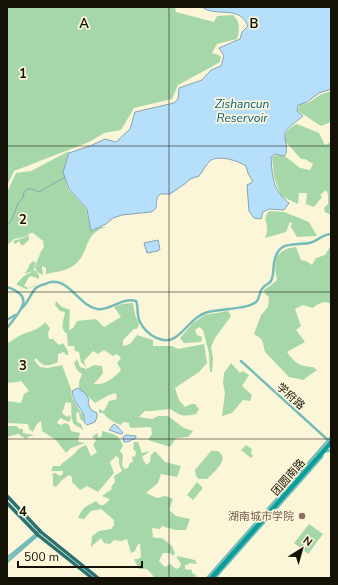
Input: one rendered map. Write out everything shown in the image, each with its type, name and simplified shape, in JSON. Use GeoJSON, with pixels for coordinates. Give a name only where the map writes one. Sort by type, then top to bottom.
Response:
{"type":"FeatureCollection","features":[{"type":"Feature","properties":{"kind":"highway"},"geometry":{"type":"LineString","coordinates":[[7,496],[38,533],[98,578]]}},
{"type":"Feature","properties":{"kind":"highway"},"geometry":{"type":"LineString","coordinates":[[7,503],[38,533],[92,578]]}},
{"type":"Feature","properties":{"kind":"main road","name":"团圆南路"},"geometry":{"type":"LineString","coordinates":[[213,578],[323,453],[330,442]]}},
{"type":"Feature","properties":{"kind":"main road","name":"团圆南路"},"geometry":{"type":"LineString","coordinates":[[213,578],[330,442]]}},
{"type":"Feature","properties":{"kind":"street"},"geometry":{"type":"LineString","coordinates":[[7,328],[30,299],[37,287],[47,282],[54,281],[62,283],[80,300],[91,307],[98,309],[107,308],[121,302],[132,300],[136,301],[140,323],[159,340],[173,339],[177,337],[192,321],[205,313],[228,308],[241,308],[254,304],[260,296],[263,288],[271,280],[276,254],[286,244],[311,243],[322,236],[331,234]]}},
{"type":"Feature","properties":{"kind":"street"},"geometry":{"type":"LineString","coordinates":[[7,287],[18,291],[23,298],[22,308]]}},
{"type":"Feature","properties":{"kind":"street"},"geometry":{"type":"LineString","coordinates":[[23,298],[30,299]]}},
{"type":"Feature","properties":{"kind":"street"},"geometry":{"type":"LineString","coordinates":[[7,320],[17,314]]}},
{"type":"Feature","properties":{"kind":"street","name":"学府路"},"geometry":{"type":"LineString","coordinates":[[241,361],[330,442]]}},
{"type":"Feature","properties":{"kind":"street"},"geometry":{"type":"LineString","coordinates":[[207,578],[330,442],[331,437]]}},
{"type":"Feature","properties":{"kind":"street"},"geometry":{"type":"LineString","coordinates":[[323,453],[331,450]]}},
{"type":"Feature","properties":{"kind":"street"},"geometry":{"type":"LineString","coordinates":[[7,558],[38,533]]}},
{"type":"Feature","properties":{"kind":"street"},"geometry":{"type":"LineString","coordinates":[[7,562],[38,533]]}},
{"type":"Feature","properties":{"kind":"green space"},"geometry":{"type":"Polygon","coordinates":[[[7,7],[175,7],[176,12],[214,22],[217,16],[233,15],[238,23],[239,32],[237,39],[217,44],[212,53],[221,56],[220,62],[178,85],[172,99],[134,108],[121,130],[104,133],[89,142],[14,171],[7,186],[7,7]]]}},
{"type":"Feature","properties":{"kind":"green space"},"geometry":{"type":"Polygon","coordinates":[[[331,91],[331,122],[321,126],[298,111],[301,104],[308,103],[320,95],[331,91]]]}},
{"type":"Feature","properties":{"kind":"green space"},"geometry":{"type":"Polygon","coordinates":[[[297,124],[319,133],[325,145],[331,142],[331,215],[325,212],[324,208],[328,204],[328,194],[326,190],[320,195],[322,197],[314,207],[306,204],[307,193],[299,193],[298,204],[281,196],[274,177],[272,157],[276,155],[285,156],[300,168],[310,170],[313,164],[305,159],[301,159],[286,142],[285,135],[290,128],[297,124]]]}},
{"type":"Feature","properties":{"kind":"green space"},"geometry":{"type":"Polygon","coordinates":[[[69,151],[63,172],[68,189],[86,209],[91,231],[100,227],[106,227],[93,234],[79,261],[73,266],[46,274],[46,268],[42,266],[43,275],[37,272],[35,266],[44,247],[43,241],[31,233],[24,237],[14,239],[7,245],[7,192],[16,173],[31,171],[69,151]]]}},
{"type":"Feature","properties":{"kind":"green space"},"geometry":{"type":"Polygon","coordinates":[[[269,211],[284,212],[309,222],[317,236],[297,237],[291,227],[292,223],[290,222],[286,232],[265,238],[267,230],[265,217],[269,211]]]}},
{"type":"Feature","properties":{"kind":"green space"},"geometry":{"type":"Polygon","coordinates":[[[29,235],[29,240],[22,246],[19,241],[15,244],[13,241],[23,238],[29,235]]]}},
{"type":"Feature","properties":{"kind":"green space"},"geometry":{"type":"Polygon","coordinates":[[[331,245],[331,304],[324,302],[313,308],[303,305],[295,309],[301,326],[296,330],[305,342],[287,352],[292,359],[298,363],[304,366],[313,367],[317,370],[303,380],[289,377],[265,352],[262,340],[254,334],[261,315],[268,307],[269,297],[265,294],[264,290],[277,280],[275,267],[277,257],[284,250],[296,247],[301,260],[312,265],[316,258],[325,255],[331,245]]]}},
{"type":"Feature","properties":{"kind":"green space"},"geometry":{"type":"Polygon","coordinates":[[[33,261],[36,263],[33,271],[24,274],[29,265],[33,261]]]}},
{"type":"Feature","properties":{"kind":"green space"},"geometry":{"type":"Polygon","coordinates":[[[35,270],[39,275],[39,279],[31,276],[24,286],[29,288],[34,286],[37,281],[34,287],[26,289],[17,285],[17,283],[24,276],[35,270]]]}},
{"type":"Feature","properties":{"kind":"green space"},"geometry":{"type":"Polygon","coordinates":[[[56,301],[62,307],[70,310],[69,330],[73,328],[77,321],[96,319],[104,327],[121,317],[114,307],[122,304],[133,303],[135,315],[139,324],[137,329],[134,329],[123,340],[123,346],[130,344],[137,335],[153,340],[153,346],[172,346],[178,349],[204,344],[207,363],[199,372],[175,388],[179,400],[185,407],[195,404],[199,409],[196,414],[182,415],[170,409],[145,411],[139,417],[152,419],[158,416],[168,416],[184,428],[193,431],[188,437],[176,438],[170,447],[148,440],[152,434],[151,427],[131,428],[129,423],[123,422],[121,425],[111,420],[103,413],[99,413],[99,409],[104,411],[109,401],[117,399],[116,393],[109,395],[95,403],[79,388],[79,382],[82,374],[77,370],[74,363],[77,359],[80,367],[86,369],[94,365],[102,366],[103,373],[94,384],[98,384],[116,376],[121,370],[117,363],[121,358],[117,354],[113,356],[104,350],[98,354],[93,351],[84,361],[86,367],[81,362],[79,352],[75,351],[74,346],[68,346],[67,334],[63,329],[65,312],[60,311],[55,305],[56,301]]]}},
{"type":"Feature","properties":{"kind":"green space"},"geometry":{"type":"Polygon","coordinates":[[[228,311],[231,316],[215,338],[211,347],[213,358],[212,372],[210,372],[209,353],[203,330],[199,327],[195,330],[197,335],[202,337],[201,342],[184,343],[180,338],[193,323],[205,315],[228,311]]]}},
{"type":"Feature","properties":{"kind":"green space"},"geometry":{"type":"Polygon","coordinates":[[[45,322],[50,328],[48,333],[49,339],[53,339],[59,345],[63,343],[68,351],[68,355],[64,352],[58,354],[58,362],[51,365],[43,365],[36,358],[34,360],[40,367],[48,368],[62,365],[71,389],[72,398],[83,415],[84,420],[83,421],[80,419],[79,412],[76,413],[77,422],[81,424],[83,430],[74,424],[71,403],[66,402],[62,413],[67,417],[70,415],[71,419],[69,422],[60,418],[57,423],[61,425],[66,423],[69,425],[71,431],[80,433],[78,440],[79,442],[85,443],[71,448],[66,453],[56,440],[42,431],[41,421],[37,424],[33,432],[29,429],[28,424],[7,423],[7,401],[21,403],[24,394],[29,391],[21,381],[7,383],[7,343],[19,336],[37,329],[45,322]]]}},
{"type":"Feature","properties":{"kind":"green space"},"geometry":{"type":"Polygon","coordinates":[[[231,363],[240,373],[243,371],[249,375],[242,386],[252,395],[250,401],[243,400],[232,413],[222,416],[225,393],[223,383],[224,373],[231,363]]]}},
{"type":"Feature","properties":{"kind":"green space"},"geometry":{"type":"Polygon","coordinates":[[[7,426],[17,426],[19,429],[23,429],[23,433],[34,435],[26,439],[18,434],[7,437],[7,426]]]}},
{"type":"Feature","properties":{"kind":"green space"},"geometry":{"type":"Polygon","coordinates":[[[102,431],[113,434],[120,439],[123,446],[120,451],[123,455],[122,466],[125,469],[128,468],[130,463],[133,462],[132,456],[135,457],[136,452],[133,449],[134,442],[138,442],[142,453],[150,451],[142,457],[146,465],[150,462],[151,455],[155,451],[165,462],[181,466],[177,477],[161,474],[158,483],[146,493],[157,498],[165,496],[173,499],[169,510],[176,516],[190,519],[186,530],[175,530],[162,526],[160,529],[152,528],[153,537],[162,538],[172,546],[175,553],[173,556],[170,553],[163,553],[159,561],[165,567],[170,564],[176,569],[180,567],[181,564],[177,556],[195,560],[197,564],[189,563],[188,565],[185,565],[185,569],[192,570],[192,573],[196,575],[195,578],[155,578],[147,569],[139,569],[134,559],[141,557],[140,543],[135,551],[131,553],[127,539],[121,541],[114,540],[110,544],[104,543],[101,538],[91,547],[92,536],[99,531],[111,529],[114,525],[114,520],[101,509],[91,511],[84,519],[78,518],[83,509],[87,506],[96,501],[100,505],[104,505],[110,499],[102,496],[112,489],[111,487],[115,482],[114,476],[122,471],[119,464],[119,458],[116,456],[110,462],[114,473],[98,492],[87,486],[80,490],[72,482],[72,477],[69,475],[56,487],[53,486],[52,474],[55,473],[60,476],[63,474],[63,471],[51,471],[53,466],[60,466],[83,446],[86,445],[91,456],[97,452],[93,445],[96,440],[92,437],[97,433],[99,438],[102,436],[102,431]]]}},
{"type":"Feature","properties":{"kind":"green space"},"geometry":{"type":"Polygon","coordinates":[[[246,445],[252,449],[251,453],[253,456],[251,458],[241,450],[246,445]]]}},
{"type":"Feature","properties":{"kind":"green space"},"geometry":{"type":"Polygon","coordinates":[[[211,451],[217,451],[220,453],[222,456],[221,463],[207,479],[199,479],[196,476],[195,470],[211,451]]]}},
{"type":"Feature","properties":{"kind":"green space"},"geometry":{"type":"Polygon","coordinates":[[[197,482],[203,488],[193,500],[187,495],[197,482]]]}},
{"type":"Feature","properties":{"kind":"green space"},"geometry":{"type":"Polygon","coordinates":[[[309,524],[323,534],[308,554],[294,543],[309,524]]]}},
{"type":"Feature","properties":{"kind":"water","name":"Zishancun Reservoir"},"geometry":{"type":"Polygon","coordinates":[[[202,7],[331,7],[331,89],[319,93],[307,102],[298,105],[297,111],[303,116],[286,131],[286,154],[284,156],[275,154],[271,157],[274,183],[289,203],[284,210],[269,209],[263,212],[261,219],[254,218],[249,211],[247,185],[253,182],[246,166],[229,159],[219,158],[211,160],[199,176],[190,179],[170,194],[160,194],[157,198],[156,208],[153,211],[122,215],[113,218],[106,224],[91,231],[87,209],[69,189],[63,172],[69,153],[105,139],[116,142],[130,129],[135,112],[174,103],[178,99],[179,88],[202,80],[211,70],[221,66],[224,56],[219,48],[240,39],[242,32],[248,26],[244,19],[239,15],[233,13],[214,12],[202,7]]]}},
{"type":"Feature","properties":{"kind":"water"},"geometry":{"type":"Polygon","coordinates":[[[158,240],[160,249],[158,251],[147,253],[144,243],[158,240]]]}},
{"type":"Feature","properties":{"kind":"water"},"geometry":{"type":"Polygon","coordinates":[[[78,388],[86,394],[91,410],[97,413],[95,422],[87,425],[84,422],[83,413],[73,396],[72,391],[78,388]]]}},
{"type":"Feature","properties":{"kind":"water"},"geometry":{"type":"Polygon","coordinates":[[[114,424],[123,433],[121,434],[109,430],[114,424]]]}},
{"type":"Feature","properties":{"kind":"water"},"geometry":{"type":"Polygon","coordinates":[[[126,435],[136,437],[128,442],[124,442],[123,437],[126,435]]]}},
{"type":"Feature","properties":{"kind":"waterway"},"geometry":{"type":"LineString","coordinates":[[7,226],[26,190],[31,189],[39,192],[55,182],[65,178]]}},
{"type":"Feature","properties":{"kind":"waterway"},"geometry":{"type":"LineString","coordinates":[[7,230],[7,237]]}},
{"type":"Feature","properties":{"kind":"place","name":"湖南城市学院"},"geometry":{"type":"Point","coordinates":[302,516]}}]}
